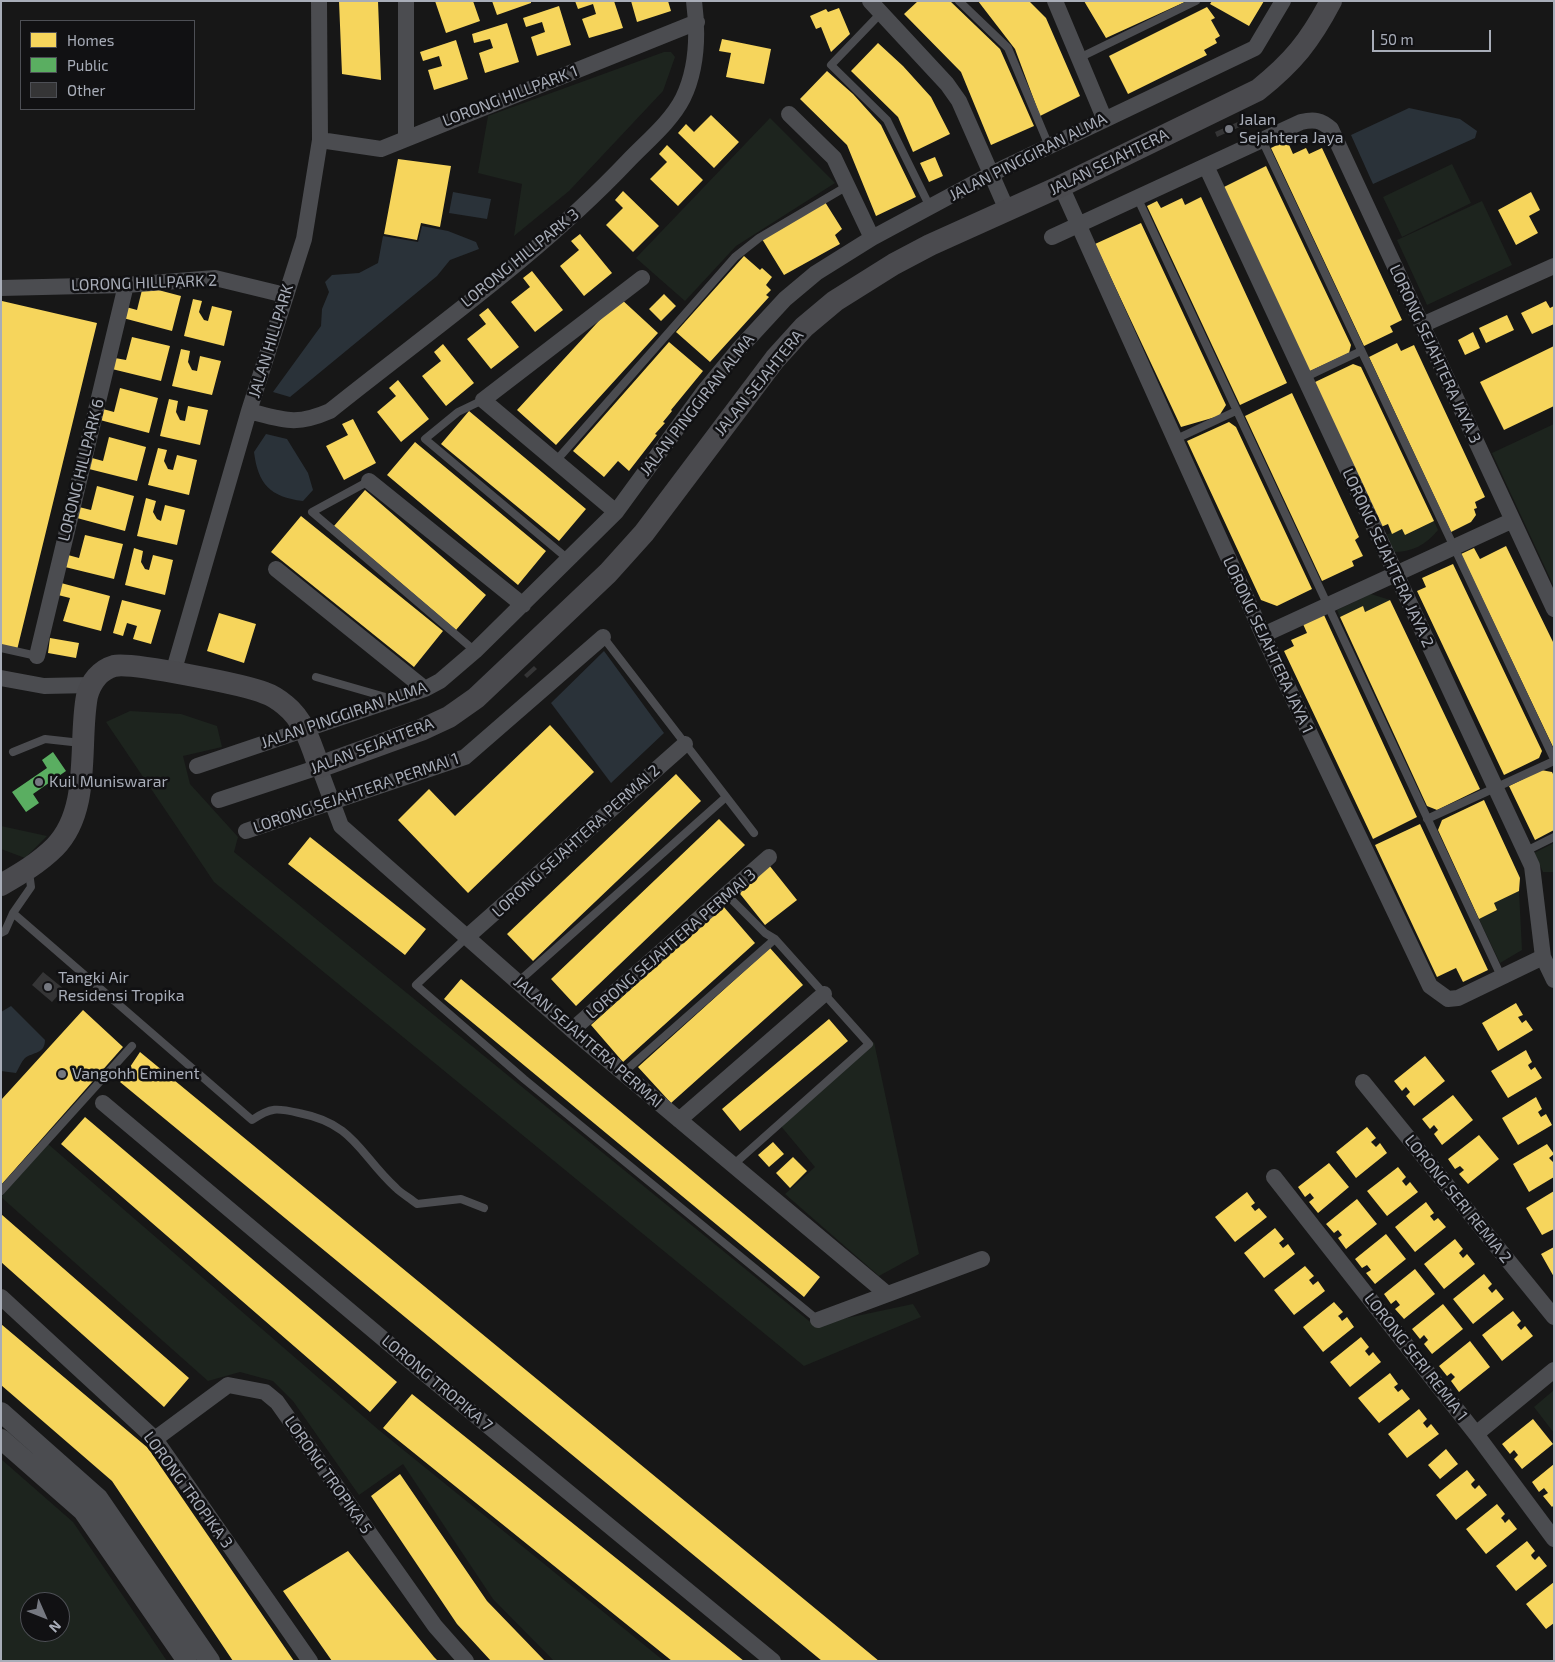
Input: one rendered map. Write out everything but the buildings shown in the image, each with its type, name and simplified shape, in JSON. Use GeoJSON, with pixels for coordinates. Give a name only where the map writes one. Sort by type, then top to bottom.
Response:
{"type":"FeatureCollection","features":[{"type":"Feature","properties":{"kind":"main road","name":"JALAN SEJAHTERA"},"geometry":{"type":"LineString","coordinates":[[320,767],[421,730],[449,717],[476,698],[608,572],[644,533],[775,359],[804,327],[835,301],[894,264],[1258,90],[1285,68],[1303,47],[1331,1]]}},
{"type":"Feature","properties":{"kind":"main road"},"geometry":{"type":"LineString","coordinates":[[1,885],[29,868],[56,846],[67,829],[78,794],[84,707],[91,685],[105,670],[115,666],[173,673],[266,693],[296,715],[305,729],[320,767]]}},
{"type":"Feature","properties":{"kind":"street","name":"JALAN HILLPARK"},"geometry":{"type":"LineString","coordinates":[[173,673],[285,295],[304,239],[320,140],[319,1]]}},
{"type":"Feature","properties":{"kind":"street"},"geometry":{"type":"LineString","coordinates":[[406,1],[406,137]]}},
{"type":"Feature","properties":{"kind":"street","name":"LORONG HILLPARK 3"},"geometry":{"type":"LineString","coordinates":[[250,411],[292,422],[312,419],[330,411],[541,244],[588,203],[663,124],[683,98],[694,58],[697,22],[694,1]]}},
{"type":"Feature","properties":{"kind":"street"},"geometry":{"type":"LineString","coordinates":[[1055,1],[1104,118]]}},
{"type":"Feature","properties":{"kind":"street","name":"JALAN PINGGIRAN ALMA"},"geometry":{"type":"LineString","coordinates":[[197,766],[425,689],[440,681],[475,652],[616,512],[705,390],[785,299],[816,273],[872,238],[992,174],[1104,118],[1255,48],[1283,1]]}},
{"type":"Feature","properties":{"kind":"street"},"geometry":{"type":"LineString","coordinates":[[876,7],[948,84],[959,101],[1007,210]]}},
{"type":"Feature","properties":{"kind":"street","name":"LORONG HILLPARK 1"},"geometry":{"type":"LineString","coordinates":[[320,140],[381,148],[697,22]]}},
{"type":"Feature","properties":{"kind":"street"},"geometry":{"type":"LineString","coordinates":[[789,114],[834,158],[849,185],[872,238]]}},
{"type":"Feature","properties":{"kind":"street","name":"LORONG SEJAHTERA JAYA 3"},"geometry":{"type":"LineString","coordinates":[[1262,140],[1301,122],[1314,119],[1323,122],[1331,129],[1511,521],[1554,609]]}},
{"type":"Feature","properties":{"kind":"street"},"geometry":{"type":"LineString","coordinates":[[1052,237],[1262,140]]}},
{"type":"Feature","properties":{"kind":"street","name":"LORONG SEJAHTERA JAYA 2"},"geometry":{"type":"LineString","coordinates":[[1206,166],[1526,851],[1532,866],[1536,886],[1543,957],[1554,980]]}},
{"type":"Feature","properties":{"kind":"street","name":"LORONG SEJAHTERA JAYA 1"},"geometry":{"type":"LineString","coordinates":[[1060,186],[1263,636],[1430,986],[1448,999],[1458,998],[1543,957]]}},
{"type":"Feature","properties":{"kind":"street"},"geometry":{"type":"LineString","coordinates":[[1422,325],[1554,266]]}},
{"type":"Feature","properties":{"kind":"street","name":"LORONG HILLPARK 2"},"geometry":{"type":"LineString","coordinates":[[1,288],[126,284],[215,278],[285,295]]}},
{"type":"Feature","properties":{"kind":"street"},"geometry":{"type":"LineString","coordinates":[[616,512],[483,400],[642,278]]}},
{"type":"Feature","properties":{"kind":"street","name":"LORONG HILLPARK 6"},"geometry":{"type":"LineString","coordinates":[[37,656],[126,284]]}},
{"type":"Feature","properties":{"kind":"street"},"geometry":{"type":"LineString","coordinates":[[369,481],[523,605]]}},
{"type":"Feature","properties":{"kind":"street"},"geometry":{"type":"LineString","coordinates":[[1263,636],[1511,521]]}},
{"type":"Feature","properties":{"kind":"street"},"geometry":{"type":"LineString","coordinates":[[276,569],[425,689]]}},
{"type":"Feature","properties":{"kind":"street","name":"LORONG SEJAHTERA PERMAI 1"},"geometry":{"type":"LineString","coordinates":[[246,830],[465,757],[603,637]]}},
{"type":"Feature","properties":{"kind":"street"},"geometry":{"type":"LineString","coordinates":[[1,678],[44,686],[91,685]]}},
{"type":"Feature","properties":{"kind":"street","name":"LORONG SEJAHTERA PERMAI 2"},"geometry":{"type":"LineString","coordinates":[[467,938],[685,744]]}},
{"type":"Feature","properties":{"kind":"street","name":"JALAN SEJAHTERA"},"geometry":{"type":"LineString","coordinates":[[219,800],[320,767]]}},
{"type":"Feature","properties":{"kind":"street","name":"JALAN SEJAHTERA PERMAI"},"geometry":{"type":"LineString","coordinates":[[320,767],[341,826],[572,1030],[887,1294]]}},
{"type":"Feature","properties":{"kind":"street","name":"LORONG SEJAHTERA PERMAI 3"},"geometry":{"type":"LineString","coordinates":[[572,1030],[769,857]]}},
{"type":"Feature","properties":{"kind":"street"},"geometry":{"type":"LineString","coordinates":[[678,1120],[824,994]]}},
{"type":"Feature","properties":{"kind":"street","name":"LORONG SERI REMIA 2"},"geometry":{"type":"LineString","coordinates":[[1363,1082],[1554,1317]]}},
{"type":"Feature","properties":{"kind":"street","name":"LORONG TROPIKA 7"},"geometry":{"type":"LineString","coordinates":[[103,1103],[434,1382],[772,1661]]}},
{"type":"Feature","properties":{"kind":"street","name":"LORONG SERI REMIA 1"},"geometry":{"type":"LineString","coordinates":[[1274,1177],[1476,1434],[1554,1539]]}},
{"type":"Feature","properties":{"kind":"street"},"geometry":{"type":"LineString","coordinates":[[818,1320],[982,1258]]}},
{"type":"Feature","properties":{"kind":"street","name":"LORONG TROPIKA 3"},"geometry":{"type":"LineString","coordinates":[[1,1297],[155,1439],[310,1661]]}},
{"type":"Feature","properties":{"kind":"street"},"geometry":{"type":"LineString","coordinates":[[1476,1434],[1554,1370]]}},
{"type":"Feature","properties":{"kind":"street","name":"LORONG TROPIKA 5"},"geometry":{"type":"LineString","coordinates":[[155,1439],[228,1385],[266,1392],[277,1402],[435,1626],[466,1661]]}},
{"type":"Feature","properties":{"kind":"street"},"geometry":{"type":"LineString","coordinates":[[1,1412],[98,1498],[210,1661]]}},
{"type":"Feature","properties":{"kind":"street"},"geometry":{"type":"LineString","coordinates":[[1,1439],[83,1511],[187,1661]]}},
{"type":"Feature","properties":{"kind":"lane"},"geometry":{"type":"LineString","coordinates":[[959,1],[1008,48],[1049,146]]}},
{"type":"Feature","properties":{"kind":"lane"},"geometry":{"type":"LineString","coordinates":[[1079,58],[1196,1]]}},
{"type":"Feature","properties":{"kind":"lane"},"geometry":{"type":"LineString","coordinates":[[876,7],[830,65],[887,120],[930,207]]}},
{"type":"Feature","properties":{"kind":"lane"},"geometry":{"type":"LineString","coordinates":[[1262,140],[1554,760],[1427,819]]}},
{"type":"Feature","properties":{"kind":"lane"},"geometry":{"type":"LineString","coordinates":[[555,462],[735,257],[759,238],[849,185]]}},
{"type":"Feature","properties":{"kind":"lane"},"geometry":{"type":"LineString","coordinates":[[1137,198],[1501,976]]}},
{"type":"Feature","properties":{"kind":"lane"},"geometry":{"type":"LineString","coordinates":[[1304,378],[1361,351]]}},
{"type":"Feature","properties":{"kind":"lane"},"geometry":{"type":"LineString","coordinates":[[483,400],[458,412],[424,439],[568,559]]}},
{"type":"Feature","properties":{"kind":"lane"},"geometry":{"type":"LineString","coordinates":[[1174,440],[1236,411]]}},
{"type":"Feature","properties":{"kind":"lane"},"geometry":{"type":"LineString","coordinates":[[369,481],[312,512],[475,652]]}},
{"type":"Feature","properties":{"kind":"lane"},"geometry":{"type":"LineString","coordinates":[[603,637],[754,833]]}},
{"type":"Feature","properties":{"kind":"lane"},"geometry":{"type":"LineString","coordinates":[[1,648],[37,656]]}},
{"type":"Feature","properties":{"kind":"lane"},"geometry":{"type":"LineString","coordinates":[[316,677],[393,700]]}},
{"type":"Feature","properties":{"kind":"lane"},"geometry":{"type":"LineString","coordinates":[[13,752],[45,740],[82,743]]}},
{"type":"Feature","properties":{"kind":"lane"},"geometry":{"type":"LineString","coordinates":[[518,982],[726,797]]}},
{"type":"Feature","properties":{"kind":"lane"},"geometry":{"type":"LineString","coordinates":[[1526,851],[1554,837]]}},
{"type":"Feature","properties":{"kind":"lane"},"geometry":{"type":"LineString","coordinates":[[1,933],[5,931],[13,913],[30,887],[29,868]]}},
{"type":"Feature","properties":{"kind":"lane"},"geometry":{"type":"LineString","coordinates":[[726,894],[765,933],[775,939],[869,1044],[733,1165]]}},
{"type":"Feature","properties":{"kind":"lane"},"geometry":{"type":"LineString","coordinates":[[13,913],[252,1120],[265,1111],[278,1108],[326,1119],[357,1142],[396,1188],[417,1204],[461,1199],[484,1208]]}},
{"type":"Feature","properties":{"kind":"lane"},"geometry":{"type":"LineString","coordinates":[[467,938],[416,985],[524,1079],[818,1320]]}},
{"type":"Feature","properties":{"kind":"lane"},"geometry":{"type":"LineString","coordinates":[[624,1072],[775,939]]}},
{"type":"Feature","properties":{"kind":"lane"},"geometry":{"type":"LineString","coordinates":[[1,1190],[132,1046]]}},
{"type":"Feature","properties":{"kind":"shaded area"},"geometry":{"type":"Polygon","coordinates":[[[664,52],[671,52],[675,57],[663,91],[569,191],[514,236],[522,184],[478,173],[488,116],[664,52]]]}},
{"type":"Feature","properties":{"kind":"shaded area"},"geometry":{"type":"Polygon","coordinates":[[[1409,108],[1460,119],[1477,131],[1475,138],[1373,184],[1351,135],[1409,108]]]}},
{"type":"Feature","properties":{"kind":"shaded area"},"geometry":{"type":"Polygon","coordinates":[[[770,118],[835,183],[736,246],[685,301],[636,258],[770,118]]]}},
{"type":"Feature","properties":{"kind":"shaded area"},"geometry":{"type":"Polygon","coordinates":[[[1452,164],[1471,203],[1402,237],[1383,197],[1452,164]]]}},
{"type":"Feature","properties":{"kind":"shaded area"},"geometry":{"type":"Polygon","coordinates":[[[453,192],[491,199],[487,219],[449,213],[453,192]]]}},
{"type":"Feature","properties":{"kind":"shaded area"},"geometry":{"type":"Polygon","coordinates":[[[1482,201],[1512,265],[1427,305],[1397,240],[1482,201]]]}},
{"type":"Feature","properties":{"kind":"shaded area"},"geometry":{"type":"Polygon","coordinates":[[[422,226],[448,231],[476,242],[479,249],[450,260],[437,276],[290,397],[273,392],[321,326],[322,309],[329,292],[325,282],[332,275],[359,273],[378,263],[383,236],[418,242],[422,226]]]}},
{"type":"Feature","properties":{"kind":"shaded area"},"geometry":{"type":"Polygon","coordinates":[[[1554,424],[1554,587],[1492,453],[1554,424]]]}},
{"type":"Feature","properties":{"kind":"shaded area"},"geometry":{"type":"Polygon","coordinates":[[[266,434],[287,439],[308,473],[313,490],[303,501],[274,492],[263,481],[254,452],[266,434]]]}},
{"type":"Feature","properties":{"kind":"shaded area"},"geometry":{"type":"Polygon","coordinates":[[[1434,521],[1438,530],[1429,540],[1418,547],[1406,551],[1393,552],[1385,535],[1402,529],[1406,535],[1434,521]]]}},
{"type":"Feature","properties":{"kind":"shaded area"},"geometry":{"type":"Polygon","coordinates":[[[1371,594],[1390,600],[1365,612],[1363,607],[1340,617],[1337,610],[1371,594]]]}},
{"type":"Feature","properties":{"kind":"shaded area"},"geometry":{"type":"Polygon","coordinates":[[[604,651],[664,733],[611,783],[551,703],[604,651]]]}},
{"type":"Feature","properties":{"kind":"shaded area"},"geometry":{"type":"Polygon","coordinates":[[[130,711],[181,714],[217,726],[222,747],[183,756],[190,784],[238,837],[234,852],[814,1325],[913,1304],[921,1317],[804,1366],[214,882],[106,722],[130,711]]]}},
{"type":"Feature","properties":{"kind":"shaded area"},"geometry":{"type":"Polygon","coordinates":[[[1,826],[47,836],[25,858],[1,849],[1,826]]]}},
{"type":"Feature","properties":{"kind":"shaded area"},"geometry":{"type":"Polygon","coordinates":[[[1554,843],[1554,872],[1543,872],[1534,853],[1554,843]]]}},
{"type":"Feature","properties":{"kind":"shaded area"},"geometry":{"type":"Polygon","coordinates":[[[1519,891],[1522,950],[1500,963],[1479,919],[1497,911],[1494,903],[1519,891]]]}},
{"type":"Feature","properties":{"kind":"shaded area"},"geometry":{"type":"Polygon","coordinates":[[[11,1006],[45,1040],[43,1048],[25,1058],[16,1073],[1,1071],[1,1012],[11,1006]]]}},
{"type":"Feature","properties":{"kind":"shaded area"},"geometry":{"type":"Polygon","coordinates":[[[874,1042],[919,1254],[879,1276],[785,1194],[815,1167],[780,1125],[874,1042]]]}},
{"type":"Feature","properties":{"kind":"shaded area"},"geometry":{"type":"Polygon","coordinates":[[[48,1144],[380,1431],[664,1661],[554,1661],[493,1599],[403,1464],[359,1495],[293,1401],[273,1381],[240,1372],[208,1381],[1,1197],[48,1144]]]}},
{"type":"Feature","properties":{"kind":"shaded area"},"geometry":{"type":"Polygon","coordinates":[[[1554,1390],[1554,1433],[1534,1407],[1554,1390]]]}},
{"type":"Feature","properties":{"kind":"shaded area"},"geometry":{"type":"Polygon","coordinates":[[[1,1459],[73,1522],[167,1661],[1,1661],[1,1459]]]}},
{"type":"Feature","properties":{"kind":"place","name":"Jalan Sejahtera Jaya"},"geometry":{"type":"Point","coordinates":[1229,129]}},
{"type":"Feature","properties":{"kind":"place","name":"Kuil Muniswarar"},"geometry":{"type":"Point","coordinates":[39,782]}},
{"type":"Feature","properties":{"kind":"place","name":"Tangki Air Residensi Tropika"},"geometry":{"type":"Point","coordinates":[48,987]}},
{"type":"Feature","properties":{"kind":"place","name":"Vangohh Eminent"},"geometry":{"type":"Point","coordinates":[62,1074]}}]}
